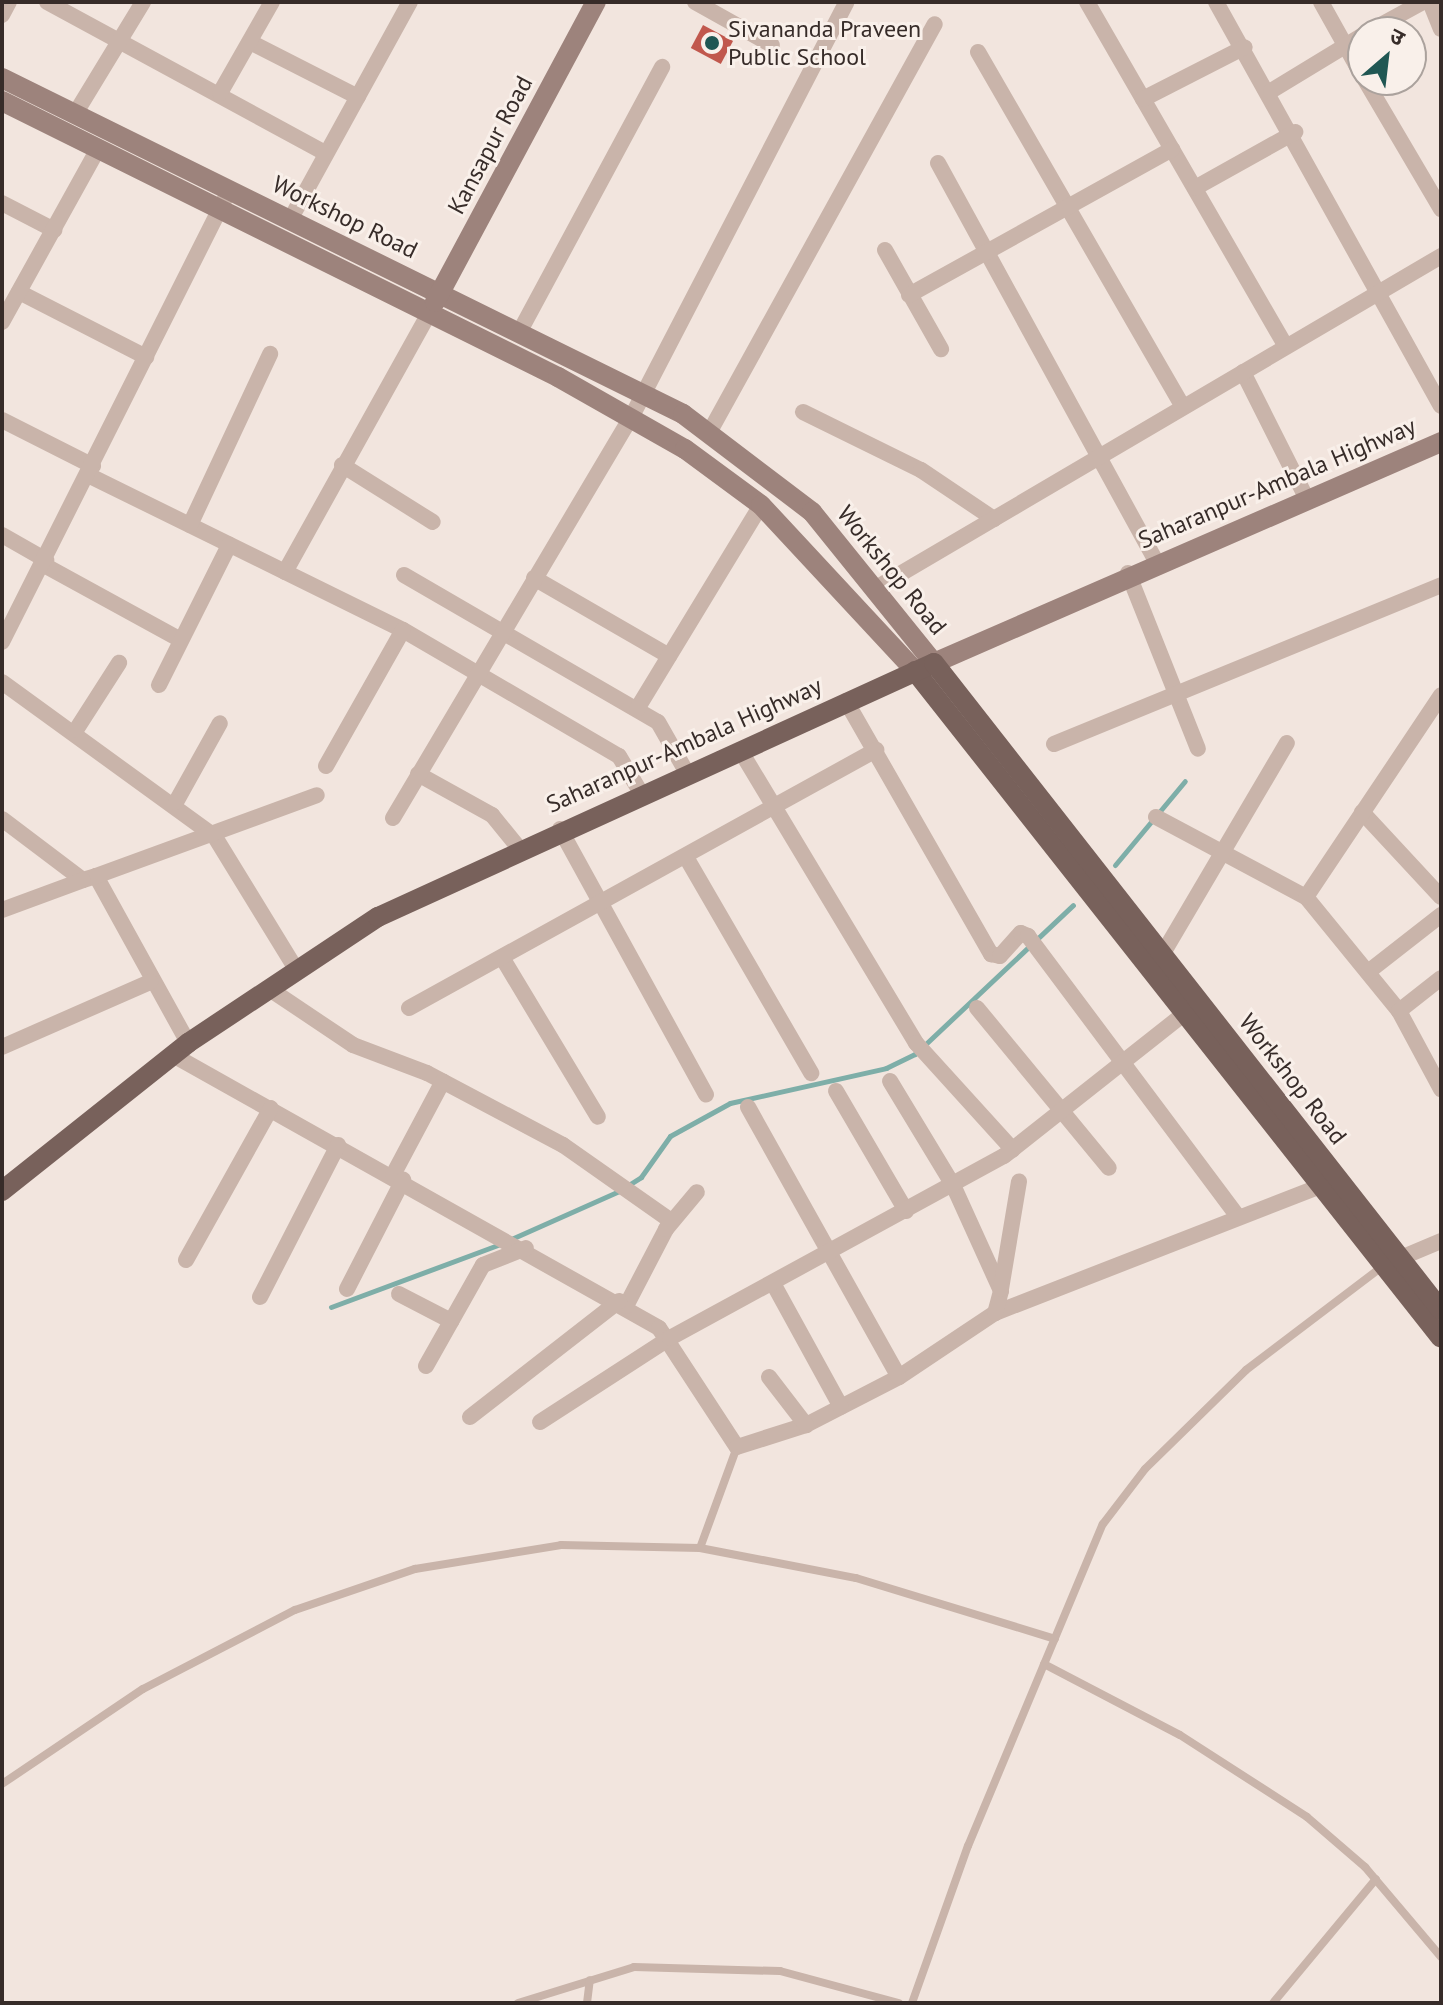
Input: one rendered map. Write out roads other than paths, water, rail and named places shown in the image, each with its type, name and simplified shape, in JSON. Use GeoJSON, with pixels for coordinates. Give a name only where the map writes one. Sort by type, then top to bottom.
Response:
{"type":"FeatureCollection","features":[{"type":"Feature","properties":{"kind":"main road","name":"Kansapur Road"},"geometry":{"type":"LineString","coordinates":[[429,313],[596,2]]}},
{"type":"Feature","properties":{"kind":"main road","name":"Workshop Road"},"geometry":{"type":"LineString","coordinates":[[2,78],[640,391],[709,433],[812,512],[878,587],[924,667],[1185,1013],[1321,1186],[1441,1310]]}},
{"type":"Feature","properties":{"kind":"main road","name":"Workshop Road"},"geometry":{"type":"LineString","coordinates":[[2,101],[632,416],[761,505],[924,667],[1162,955],[1392,1262],[1441,1338]]}},
{"type":"Feature","properties":{"kind":"main road","name":"Saharanpur-Ambala Highway"},"geometry":{"type":"LineString","coordinates":[[2,1191],[181,1049],[296,969],[378,917],[518,847],[740,750],[1128,573],[1441,442]]}},
{"type":"Feature","properties":{"kind":"street"},"geometry":{"type":"LineString","coordinates":[[2,15],[9,2]]}},
{"type":"Feature","properties":{"kind":"street"},"geometry":{"type":"LineString","coordinates":[[47,2],[220,93],[325,153]]}},
{"type":"Feature","properties":{"kind":"street"},"geometry":{"type":"LineString","coordinates":[[75,114],[143,2]]}},
{"type":"Feature","properties":{"kind":"street"},"geometry":{"type":"LineString","coordinates":[[220,93],[272,2]]}},
{"type":"Feature","properties":{"kind":"street"},"geometry":{"type":"LineString","coordinates":[[290,220],[410,2]]}},
{"type":"Feature","properties":{"kind":"street"},"geometry":{"type":"LineString","coordinates":[[695,2],[772,45]]}},
{"type":"Feature","properties":{"kind":"street"},"geometry":{"type":"LineString","coordinates":[[393,818],[479,674],[501,631],[632,416],[640,391],[847,2]]}},
{"type":"Feature","properties":{"kind":"street"},"geometry":{"type":"LineString","coordinates":[[1087,2],[1286,346]]}},
{"type":"Feature","properties":{"kind":"street"},"geometry":{"type":"LineString","coordinates":[[1216,2],[1295,132],[1382,290],[1441,406]]}},
{"type":"Feature","properties":{"kind":"street"},"geometry":{"type":"LineString","coordinates":[[1321,2],[1347,50]]}},
{"type":"Feature","properties":{"kind":"street"},"geometry":{"type":"LineString","coordinates":[[1397,16],[1423,2]]}},
{"type":"Feature","properties":{"kind":"street"},"geometry":{"type":"LineString","coordinates":[[1430,2],[1441,29]]}},
{"type":"Feature","properties":{"kind":"street"},"geometry":{"type":"LineString","coordinates":[[709,433],[935,24]]}},
{"type":"Feature","properties":{"kind":"street"},"geometry":{"type":"LineString","coordinates":[[250,42],[358,97]]}},
{"type":"Feature","properties":{"kind":"street"},"geometry":{"type":"LineString","coordinates":[[1271,91],[1347,43]]}},
{"type":"Feature","properties":{"kind":"street"},"geometry":{"type":"LineString","coordinates":[[1143,99],[1245,47]]}},
{"type":"Feature","properties":{"kind":"street"},"geometry":{"type":"LineString","coordinates":[[978,52],[1183,407]]}},
{"type":"Feature","properties":{"kind":"street"},"geometry":{"type":"LineString","coordinates":[[520,331],[662,67]]}},
{"type":"Feature","properties":{"kind":"street"},"geometry":{"type":"LineString","coordinates":[[1375,96],[1441,209]]}},
{"type":"Feature","properties":{"kind":"street"},"geometry":{"type":"LineString","coordinates":[[1195,188],[1295,132]]}},
{"type":"Feature","properties":{"kind":"street"},"geometry":{"type":"LineString","coordinates":[[2,322],[11,300],[98,149]]}},
{"type":"Feature","properties":{"kind":"street"},"geometry":{"type":"LineString","coordinates":[[909,295],[1172,149]]}},
{"type":"Feature","properties":{"kind":"street"},"geometry":{"type":"LineString","coordinates":[[938,163],[1156,561]]}},
{"type":"Feature","properties":{"kind":"street"},"geometry":{"type":"LineString","coordinates":[[2,642],[45,563],[229,189]]}},
{"type":"Feature","properties":{"kind":"street"},"geometry":{"type":"LineString","coordinates":[[2,203],[54,230]]}},
{"type":"Feature","properties":{"kind":"street"},"geometry":{"type":"LineString","coordinates":[[885,250],[941,349]]}},
{"type":"Feature","properties":{"kind":"street"},"geometry":{"type":"LineString","coordinates":[[878,587],[1441,256]]}},
{"type":"Feature","properties":{"kind":"street"},"geometry":{"type":"LineString","coordinates":[[11,300],[146,357]]}},
{"type":"Feature","properties":{"kind":"street"},"geometry":{"type":"LineString","coordinates":[[285,572],[429,313]]}},
{"type":"Feature","properties":{"kind":"street"},"geometry":{"type":"LineString","coordinates":[[190,525],[270,354]]}},
{"type":"Feature","properties":{"kind":"street"},"geometry":{"type":"LineString","coordinates":[[1243,372],[1307,499]]}},
{"type":"Feature","properties":{"kind":"street"},"geometry":{"type":"LineString","coordinates":[[803,412],[921,470],[994,519]]}},
{"type":"Feature","properties":{"kind":"street"},"geometry":{"type":"LineString","coordinates":[[2,420],[190,525],[403,630],[479,674],[619,756],[641,793]]}},
{"type":"Feature","properties":{"kind":"street"},"geometry":{"type":"LineString","coordinates":[[342,465],[433,522]]}},
{"type":"Feature","properties":{"kind":"street"},"geometry":{"type":"LineString","coordinates":[[637,709],[761,505]]}},
{"type":"Feature","properties":{"kind":"street"},"geometry":{"type":"LineString","coordinates":[[2,535],[181,640]]}},
{"type":"Feature","properties":{"kind":"street"},"geometry":{"type":"LineString","coordinates":[[159,685],[229,545]]}},
{"type":"Feature","properties":{"kind":"street"},"geometry":{"type":"LineString","coordinates":[[1128,573],[1179,693],[1198,749]]}},
{"type":"Feature","properties":{"kind":"street"},"geometry":{"type":"LineString","coordinates":[[404,575],[637,709],[668,730],[687,773]]}},
{"type":"Feature","properties":{"kind":"street"},"geometry":{"type":"LineString","coordinates":[[534,578],[669,656]]}},
{"type":"Feature","properties":{"kind":"street"},"geometry":{"type":"LineString","coordinates":[[1054,744],[1441,585]]}},
{"type":"Feature","properties":{"kind":"street"},"geometry":{"type":"LineString","coordinates":[[326,766],[403,630]]}},
{"type":"Feature","properties":{"kind":"street"},"geometry":{"type":"LineString","coordinates":[[76,730],[119,663]]}},
{"type":"Feature","properties":{"kind":"street"},"geometry":{"type":"LineString","coordinates":[[2,682],[76,730],[176,802],[215,837],[296,969]]}},
{"type":"Feature","properties":{"kind":"street"},"geometry":{"type":"LineString","coordinates":[[1306,897],[1441,695]]}},
{"type":"Feature","properties":{"kind":"street"},"geometry":{"type":"LineString","coordinates":[[846,701],[991,954],[1000,956],[1021,933],[1031,940],[1122,1066],[1237,1215]]}},
{"type":"Feature","properties":{"kind":"street"},"geometry":{"type":"LineString","coordinates":[[176,802],[220,723]]}},
{"type":"Feature","properties":{"kind":"street"},"geometry":{"type":"LineString","coordinates":[[1162,955],[1287,743]]}},
{"type":"Feature","properties":{"kind":"street"},"geometry":{"type":"LineString","coordinates":[[740,750],[920,1048],[1013,1150]]}},
{"type":"Feature","properties":{"kind":"street"},"geometry":{"type":"LineString","coordinates":[[409,1008],[503,959],[876,750]]}},
{"type":"Feature","properties":{"kind":"street"},"geometry":{"type":"LineString","coordinates":[[418,774],[492,815],[518,847]]}},
{"type":"Feature","properties":{"kind":"street"},"geometry":{"type":"LineString","coordinates":[[2,910],[215,837],[317,795]]}},
{"type":"Feature","properties":{"kind":"street"},"geometry":{"type":"LineString","coordinates":[[1362,812],[1441,897]]}},
{"type":"Feature","properties":{"kind":"street"},"geometry":{"type":"LineString","coordinates":[[1156,817],[1306,897],[1399,1011],[1441,1089]]}},
{"type":"Feature","properties":{"kind":"street"},"geometry":{"type":"LineString","coordinates":[[2,819],[90,878],[150,982],[181,1049],[271,1108],[523,1246],[622,1304],[670,1338],[737,1447],[806,1425],[899,1377],[995,1313],[1237,1215],[1321,1186]]}},
{"type":"Feature","properties":{"kind":"street"},"geometry":{"type":"LineString","coordinates":[[560,829],[598,905],[706,1095]]}},
{"type":"Feature","properties":{"kind":"street"},"geometry":{"type":"LineString","coordinates":[[686,857],[811,1073]]}},
{"type":"Feature","properties":{"kind":"street"},"geometry":{"type":"LineString","coordinates":[[1368,972],[1441,915]]}},
{"type":"Feature","properties":{"kind":"street"},"geometry":{"type":"LineString","coordinates":[[503,959],[598,1117]]}},
{"type":"Feature","properties":{"kind":"street"},"geometry":{"type":"LineString","coordinates":[[1399,1011],[1441,978]]}},
{"type":"Feature","properties":{"kind":"street"},"geometry":{"type":"LineString","coordinates":[[2,1047],[150,982]]}},
{"type":"Feature","properties":{"kind":"street"},"geometry":{"type":"LineString","coordinates":[[268,988],[353,1045],[443,1081],[626,1188],[671,1221]]}},
{"type":"Feature","properties":{"kind":"street"},"geometry":{"type":"LineString","coordinates":[[977,1008],[1109,1168]]}},
{"type":"Feature","properties":{"kind":"street"},"geometry":{"type":"LineString","coordinates":[[540,1422],[670,1338],[774,1285],[1013,1150],[1065,1114],[1185,1013]]}},
{"type":"Feature","properties":{"kind":"street"},"geometry":{"type":"LineString","coordinates":[[347,1289],[443,1081]]}},
{"type":"Feature","properties":{"kind":"street"},"geometry":{"type":"LineString","coordinates":[[890,1081],[953,1185],[1001,1291]]}},
{"type":"Feature","properties":{"kind":"street"},"geometry":{"type":"LineString","coordinates":[[836,1091],[906,1211]]}},
{"type":"Feature","properties":{"kind":"street"},"geometry":{"type":"LineString","coordinates":[[748,1107],[899,1377]]}},
{"type":"Feature","properties":{"kind":"street"},"geometry":{"type":"LineString","coordinates":[[186,1260],[271,1108]]}},
{"type":"Feature","properties":{"kind":"street"},"geometry":{"type":"LineString","coordinates":[[260,1297],[338,1145]]}},
{"type":"Feature","properties":{"kind":"street"},"geometry":{"type":"LineString","coordinates":[[995,1313],[1019,1181]]}},
{"type":"Feature","properties":{"kind":"street"},"geometry":{"type":"LineString","coordinates":[[470,1417],[622,1304],[671,1221],[697,1192]]}},
{"type":"Feature","properties":{"kind":"street"},"geometry":{"type":"LineString","coordinates":[[1392,1262],[1441,1241]]}},
{"type":"Feature","properties":{"kind":"street"},"geometry":{"type":"LineString","coordinates":[[426,1366],[483,1265],[523,1246]]}},
{"type":"Feature","properties":{"kind":"street"},"geometry":{"type":"LineString","coordinates":[[774,1285],[841,1407]]}},
{"type":"Feature","properties":{"kind":"street"},"geometry":{"type":"LineString","coordinates":[[399,1294],[451,1321]]}},
{"type":"Feature","properties":{"kind":"street"},"geometry":{"type":"LineString","coordinates":[[769,1377],[806,1425]]}},
{"type":"Feature","properties":{"kind":"lane"},"geometry":{"type":"LineString","coordinates":[[912,2003],[1044,1664],[1103,1524],[1145,1469],[1256,1361],[1392,1262]]}},
{"type":"Feature","properties":{"kind":"lane"},"geometry":{"type":"LineString","coordinates":[[700,1548],[737,1447]]}},
{"type":"Feature","properties":{"kind":"lane"},"geometry":{"type":"LineString","coordinates":[[2,1784],[143,1689],[295,1610],[415,1569],[561,1545],[700,1548],[856,1578],[1055,1639]]}},
{"type":"Feature","properties":{"kind":"lane"},"geometry":{"type":"LineString","coordinates":[[1044,1664],[1180,1735],[1269,1792],[1376,1879],[1441,1957]]}},
{"type":"Feature","properties":{"kind":"lane"},"geometry":{"type":"LineString","coordinates":[[1273,2003],[1376,1879]]}},
{"type":"Feature","properties":{"kind":"lane"},"geometry":{"type":"LineString","coordinates":[[518,2003],[634,1967],[780,1971],[899,2003]]}},
{"type":"Feature","properties":{"kind":"lane"},"geometry":{"type":"LineString","coordinates":[[587,2003],[590,1980]]}},
{"type":"Feature","properties":{"kind":"waterway"},"geometry":{"type":"LineString","coordinates":[[1115,865],[1185,781]]}},
{"type":"Feature","properties":{"kind":"waterway"},"geometry":{"type":"LineString","coordinates":[[509,1240],[619,1191],[641,1177],[670,1136],[730,1103],[886,1068],[915,1054],[1073,905]]}},
{"type":"Feature","properties":{"kind":"waterway"},"geometry":{"type":"LineString","coordinates":[[331,1307],[500,1244]]}},
{"type":"Feature","properties":{"kind":"place","name":"Sivananda Praveen Public School"},"geometry":{"type":"Point","coordinates":[712,43]}}]}
